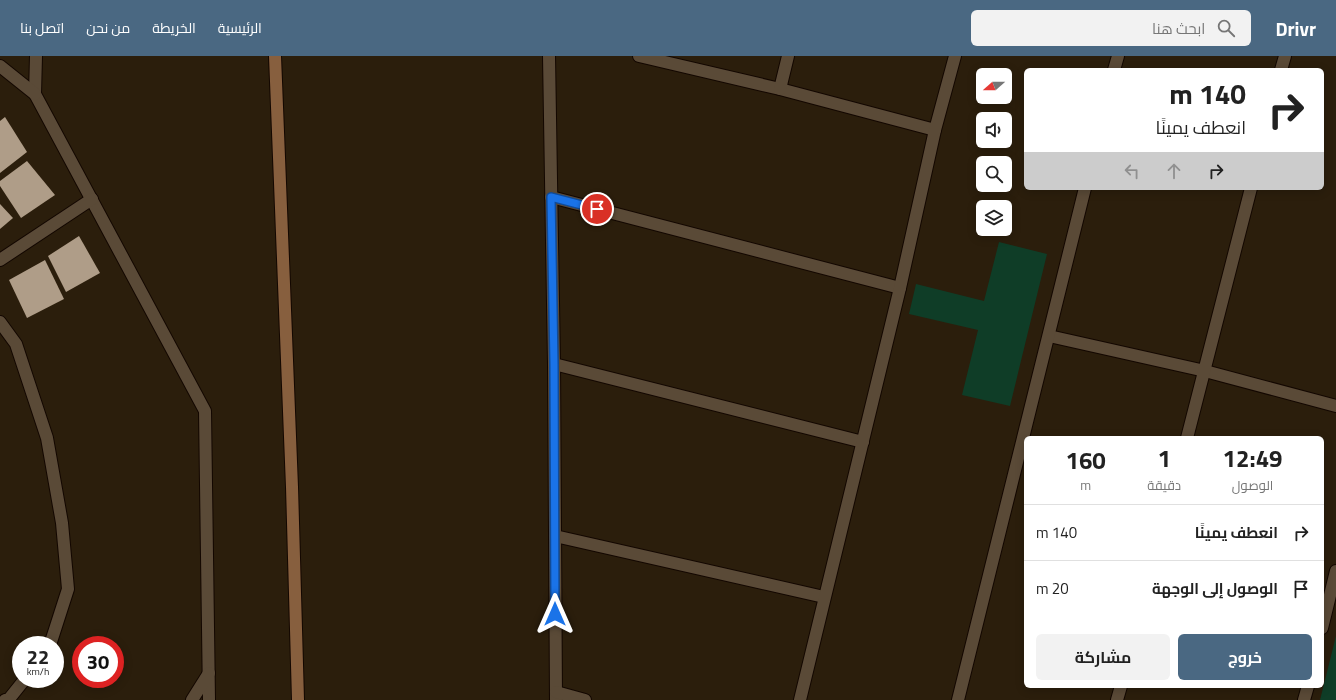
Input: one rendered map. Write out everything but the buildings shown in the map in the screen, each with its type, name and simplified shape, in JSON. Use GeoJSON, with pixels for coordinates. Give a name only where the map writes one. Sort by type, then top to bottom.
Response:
{"type":"FeatureCollection","features":[{"type":"Feature","properties":{"kind":"street"},"geometry":{"type":"LineString","coordinates":[[35,94],[36,56]]}},
{"type":"Feature","properties":{"kind":"street"},"geometry":{"type":"LineString","coordinates":[[275,56],[292,487],[298,700]]}},
{"type":"Feature","properties":{"kind":"street"},"geometry":{"type":"LineString","coordinates":[[549,56],[554,364],[556,696],[584,700]]}},
{"type":"Feature","properties":{"kind":"street"},"geometry":{"type":"LineString","coordinates":[[639,56],[780,89],[935,130]]}},
{"type":"Feature","properties":{"kind":"street"},"geometry":{"type":"LineString","coordinates":[[780,89],[788,56]]}},
{"type":"Feature","properties":{"kind":"street"},"geometry":{"type":"LineString","coordinates":[[800,700],[900,288],[935,130],[955,56]]}},
{"type":"Feature","properties":{"kind":"street"},"geometry":{"type":"LineString","coordinates":[[1115,68],[1118,56]]}},
{"type":"Feature","properties":{"kind":"street"},"geometry":{"type":"LineString","coordinates":[[1281,68],[1284,56]]}},
{"type":"Feature","properties":{"kind":"street"},"geometry":{"type":"LineString","coordinates":[[0,66],[35,94],[205,410],[209,700]]}},
{"type":"Feature","properties":{"kind":"street"},"geometry":{"type":"LineString","coordinates":[[958,700],[1085,190]]}},
{"type":"Feature","properties":{"kind":"street"},"geometry":{"type":"LineString","coordinates":[[1188,436],[1250,190]]}},
{"type":"Feature","properties":{"kind":"street"},"geometry":{"type":"LineString","coordinates":[[551,197],[900,288]]}},
{"type":"Feature","properties":{"kind":"street"},"geometry":{"type":"LineString","coordinates":[[0,260],[92,200]]}},
{"type":"Feature","properties":{"kind":"street"},"geometry":{"type":"LineString","coordinates":[[0,322],[16,344],[47,438],[62,524],[68,589],[53,636]]}},
{"type":"Feature","properties":{"kind":"street"},"geometry":{"type":"LineString","coordinates":[[1049,336],[1205,371],[1336,406]]}},
{"type":"Feature","properties":{"kind":"street"},"geometry":{"type":"LineString","coordinates":[[554,364],[863,442]]}},
{"type":"Feature","properties":{"kind":"street"},"geometry":{"type":"LineString","coordinates":[[555,536],[824,598]]}},
{"type":"Feature","properties":{"kind":"street"},"geometry":{"type":"LineString","coordinates":[[1324,620],[1336,571]]}},
{"type":"Feature","properties":{"kind":"street"},"geometry":{"type":"LineString","coordinates":[[192,700],[209,673]]}},
{"type":"Feature","properties":{"kind":"street"},"geometry":{"type":"LineString","coordinates":[[5,700],[9,699],[17,688]]}},
{"type":"Feature","properties":{"kind":"street"},"geometry":{"type":"LineString","coordinates":[[1117,700],[1120,688]]}},
{"type":"Feature","properties":{"kind":"street"},"geometry":{"type":"LineString","coordinates":[[1304,700],[1307,688]]}},
{"type":"Feature","properties":{"kind":"green space"},"geometry":{"type":"Polygon","coordinates":[[[999,242],[1047,254],[1010,406],[962,395],[978,330],[909,314],[916,284],[984,301],[999,242]]]}},
{"type":"Feature","properties":{"kind":"green space"},"geometry":{"type":"Polygon","coordinates":[[[1336,636],[1336,700],[1320,700],[1336,636]]]}},
{"type":"Feature","properties":{"kind":"route"},"geometry":{"type":"LineString","coordinates":[[555,614],[554,364],[551,197],[597,209]]}}]}
